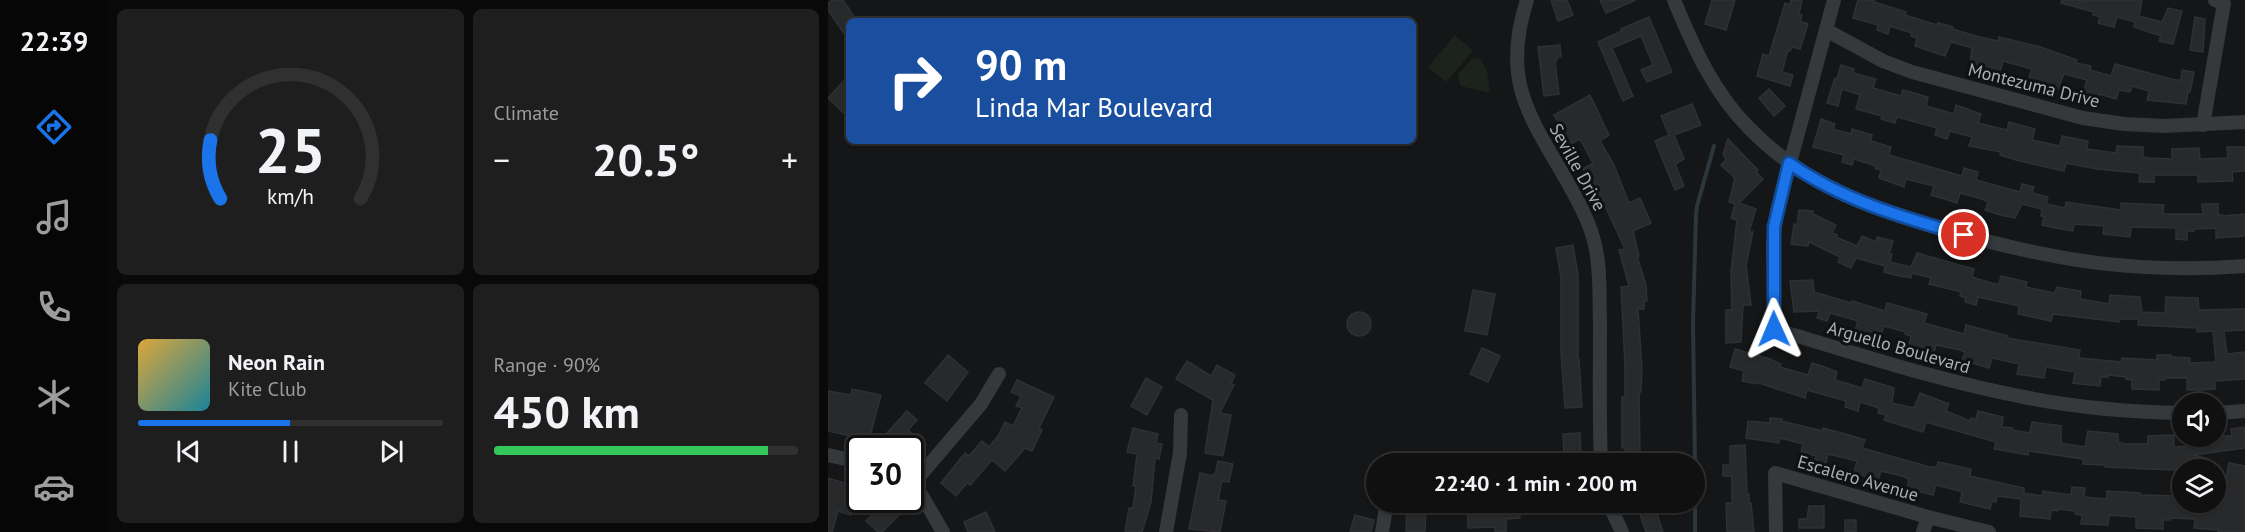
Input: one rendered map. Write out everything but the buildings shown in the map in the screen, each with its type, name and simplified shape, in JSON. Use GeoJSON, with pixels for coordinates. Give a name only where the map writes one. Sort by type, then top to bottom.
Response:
{"type":"FeatureCollection","features":[{"type":"Feature","properties":{"kind":"street","name":"Seville Drive"},"geometry":{"type":"LineString","coordinates":[[1527,0],[1517,37],[1515,56],[1521,91],[1534,124],[1582,207],[1596,246],[1599,285],[1600,453]]}},
{"type":"Feature","properties":{"kind":"street"},"geometry":{"type":"LineString","coordinates":[[1674,0],[1696,51],[1719,92],[1749,128],[1789,163],[1830,189],[1874,208],[2035,254],[2145,268],[2186,270],[2245,266]]}},
{"type":"Feature","properties":{"kind":"street"},"geometry":{"type":"LineString","coordinates":[[1789,163],[1834,0]]}},
{"type":"Feature","properties":{"kind":"street"},"geometry":{"type":"LineString","coordinates":[[2204,125],[2224,3],[2215,0]]}},
{"type":"Feature","properties":{"kind":"street","name":"Montezuma Drive"},"geometry":{"type":"LineString","coordinates":[[1826,30],[1883,61],[1912,72],[2083,118],[2124,124],[2204,125],[2245,122]]}},
{"type":"Feature","properties":{"kind":"street","name":"Arguello Boulevard"},"geometry":{"type":"LineString","coordinates":[[1789,163],[1774,227],[1774,329],[1948,380],[2028,398],[2120,411],[2172,413]]}},
{"type":"Feature","properties":{"kind":"street"},"geometry":{"type":"LineString","coordinates":[[924,470],[981,404],[999,374]]}},
{"type":"Feature","properties":{"kind":"street"},"geometry":{"type":"LineString","coordinates":[[2226,412],[2245,411]]}},
{"type":"Feature","properties":{"kind":"street"},"geometry":{"type":"LineString","coordinates":[[1166,532],[1180,453],[1181,415]]}},
{"type":"Feature","properties":{"kind":"street"},"geometry":{"type":"LineString","coordinates":[[828,455],[846,459]]}},
{"type":"Feature","properties":{"kind":"street","name":"Escalero Avenue"},"geometry":{"type":"LineString","coordinates":[[1776,532],[1775,473],[1989,532]]}},
{"type":"Feature","properties":{"kind":"street"},"geometry":{"type":"LineString","coordinates":[[924,501],[943,532]]}},
{"type":"Feature","properties":{"kind":"street"},"geometry":{"type":"LineString","coordinates":[[1382,532],[1385,513]]}},
{"type":"Feature","properties":{"kind":"street"},"geometry":{"type":"LineString","coordinates":[[1613,513],[1622,532]]}},
{"type":"Feature","properties":{"kind":"street"},"geometry":{"type":"LineString","coordinates":[[1923,532],[1928,517]]}},
{"type":"Feature","properties":{"kind":"shaded area"},"geometry":{"type":"Polygon","coordinates":[[[1455,35],[1473,51],[1446,82],[1428,67],[1455,35]]]}},
{"type":"Feature","properties":{"kind":"shaded area"},"geometry":{"type":"Polygon","coordinates":[[[1472,58],[1481,59],[1487,71],[1490,93],[1460,86],[1458,75],[1472,58]]]}},
{"type":"Feature","properties":{"kind":"waterway"},"geometry":{"type":"LineString","coordinates":[[1695,453],[1693,323],[1696,215],[1714,146]]}},
{"type":"Feature","properties":{"kind":"waterway"},"geometry":{"type":"LineString","coordinates":[[1695,513],[1695,532]]}},
{"type":"Feature","properties":{"kind":"route"},"geometry":{"type":"LineString","coordinates":[[1774,329],[1774,227],[1789,163],[1809,177],[1852,200],[1899,217],[1964,235]]}}]}
